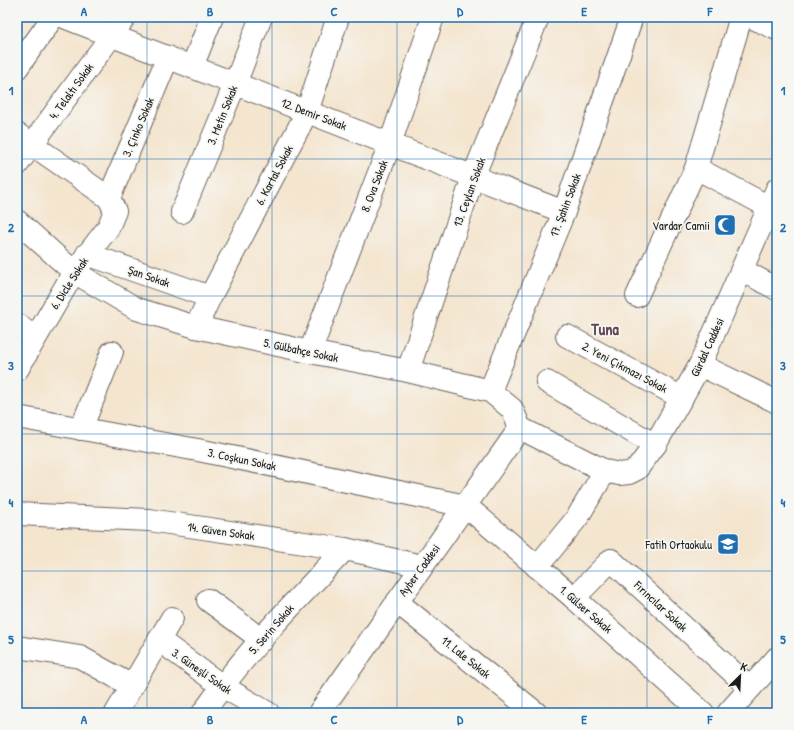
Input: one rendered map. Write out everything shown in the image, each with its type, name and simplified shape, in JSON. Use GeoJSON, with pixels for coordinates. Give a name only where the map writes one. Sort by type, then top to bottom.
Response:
{"type":"FeatureCollection","features":[{"type":"Feature","properties":{"kind":"street"},"geometry":{"type":"LineString","coordinates":[[17,68],[53,17]]}},
{"type":"Feature","properties":{"kind":"street","name":"12. Demir Sokak"},"geometry":{"type":"LineString","coordinates":[[64,17],[564,212]]}},
{"type":"Feature","properties":{"kind":"street","name":"4. Telaltı Sokak"},"geometry":{"type":"LineString","coordinates":[[17,165],[24,140],[112,36],[125,17]]}},
{"type":"Feature","properties":{"kind":"street"},"geometry":{"type":"LineString","coordinates":[[192,67],[212,17]]}},
{"type":"Feature","properties":{"kind":"street","name":"3. Metin Sokak"},"geometry":{"type":"LineString","coordinates":[[182,212],[261,17]]}},
{"type":"Feature","properties":{"kind":"street","name":"6. Kartal Sokak"},"geometry":{"type":"LineString","coordinates":[[196,327],[210,297],[307,112],[338,17]]}},
{"type":"Feature","properties":{"kind":"street","name":"8. Ova Sokak"},"geometry":{"type":"LineString","coordinates":[[310,352],[390,144],[433,17]]}},
{"type":"Feature","properties":{"kind":"street","name":"13. Ceylan Sokak"},"geometry":{"type":"LineString","coordinates":[[408,371],[473,176],[538,17]]}},
{"type":"Feature","properties":{"kind":"street","name":"17. Şahin Sokak"},"geometry":{"type":"LineString","coordinates":[[490,391],[564,212],[632,17]]}},
{"type":"Feature","properties":{"kind":"street"},"geometry":{"type":"LineString","coordinates":[[637,296],[696,168],[741,17]]}},
{"type":"Feature","properties":{"kind":"street"},"geometry":{"type":"LineString","coordinates":[[751,17],[777,29]]}},
{"type":"Feature","properties":{"kind":"street","name":"3. Çinko Sokak"},"geometry":{"type":"LineString","coordinates":[[109,198],[168,57]]}},
{"type":"Feature","properties":{"kind":"street"},"geometry":{"type":"LineString","coordinates":[[24,140],[109,198]]}},
{"type":"Feature","properties":{"kind":"street"},"geometry":{"type":"LineString","coordinates":[[696,168],[773,198]]}},
{"type":"Feature","properties":{"kind":"street","name":"6. Dicle Sokak"},"geometry":{"type":"LineString","coordinates":[[17,370],[34,338],[74,272],[108,228],[115,211],[109,198]]}},
{"type":"Feature","properties":{"kind":"street","name":"Gürdal Caddesi"},"geometry":{"type":"LineString","coordinates":[[520,428],[606,471],[619,474],[629,473],[637,468],[655,445],[700,365],[773,198]]}},
{"type":"Feature","properties":{"kind":"street","name":"5. Gülbahçe Sokak"},"geometry":{"type":"LineString","coordinates":[[17,221],[74,272],[137,309],[196,327],[310,352],[408,371],[490,391],[512,409],[520,428]]}},
{"type":"Feature","properties":{"kind":"street","name":"Şan Sokak"},"geometry":{"type":"LineString","coordinates":[[87,254],[210,297]]}},
{"type":"Feature","properties":{"kind":"street"},"geometry":{"type":"LineString","coordinates":[[742,270],[777,289]]}},
{"type":"Feature","properties":{"kind":"street"},"geometry":{"type":"LineString","coordinates":[[17,324],[34,338]]}},
{"type":"Feature","properties":{"kind":"street","name":"2. Yeni Çıkmazı Sokak"},"geometry":{"type":"LineString","coordinates":[[567,336],[682,398]]}},
{"type":"Feature","properties":{"kind":"street"},"geometry":{"type":"LineString","coordinates":[[81,429],[112,352]]}},
{"type":"Feature","properties":{"kind":"street"},"geometry":{"type":"LineString","coordinates":[[700,365],[777,402]]}},
{"type":"Feature","properties":{"kind":"street"},"geometry":{"type":"LineString","coordinates":[[547,382],[655,445]]}},
{"type":"Feature","properties":{"kind":"street","name":"3. Coşkun Sokak"},"geometry":{"type":"LineString","coordinates":[[17,417],[203,451],[466,506]]}},
{"type":"Feature","properties":{"kind":"street","name":"Ayber Caddesi"},"geometry":{"type":"LineString","coordinates":[[319,713],[520,428]]}},
{"type":"Feature","properties":{"kind":"street"},"geometry":{"type":"LineString","coordinates":[[537,567],[577,518],[606,471]]}},
{"type":"Feature","properties":{"kind":"street","name":"1. Gülser Sokak"},"geometry":{"type":"LineString","coordinates":[[466,506],[574,598],[703,713]]}},
{"type":"Feature","properties":{"kind":"street","name":"14. Güven Sokak"},"geometry":{"type":"LineString","coordinates":[[17,514],[149,520],[345,549],[422,566]]}},
{"type":"Feature","properties":{"kind":"street","name":"5. Serin Sokak"},"geometry":{"type":"LineString","coordinates":[[203,713],[222,686],[298,598],[345,549]]}},
{"type":"Feature","properties":{"kind":"street","name":"Fırıncılar Sokak"},"geometry":{"type":"LineString","coordinates":[[574,598],[611,560],[750,688]]}},
{"type":"Feature","properties":{"kind":"street"},"geometry":{"type":"LineString","coordinates":[[208,600],[262,640]]}},
{"type":"Feature","properties":{"kind":"street","name":"11. Lale Sokak"},"geometry":{"type":"LineString","coordinates":[[397,602],[536,713]]}},
{"type":"Feature","properties":{"kind":"street"},"geometry":{"type":"LineString","coordinates":[[116,713],[172,618]]}},
{"type":"Feature","properties":{"kind":"street","name":"3. Güneşli Sokak"},"geometry":{"type":"LineString","coordinates":[[159,640],[222,686],[268,713]]}},
{"type":"Feature","properties":{"kind":"street"},"geometry":{"type":"LineString","coordinates":[[17,646],[80,657],[132,686]]}},
{"type":"Feature","properties":{"kind":"street"},"geometry":{"type":"LineString","coordinates":[[728,713],[777,658]]}},
{"type":"Feature","properties":{"kind":"place","name":"Vardar Camii"},"geometry":{"type":"Point","coordinates":[725,225]}},
{"type":"Feature","properties":{"kind":"place","name":"Fatih Ortaokulu"},"geometry":{"type":"Point","coordinates":[728,544]}},
{"type":"Feature","properties":{"kind":"district","name":"Tuna"},"geometry":{"type":"Point","coordinates":[605,329]}}]}
